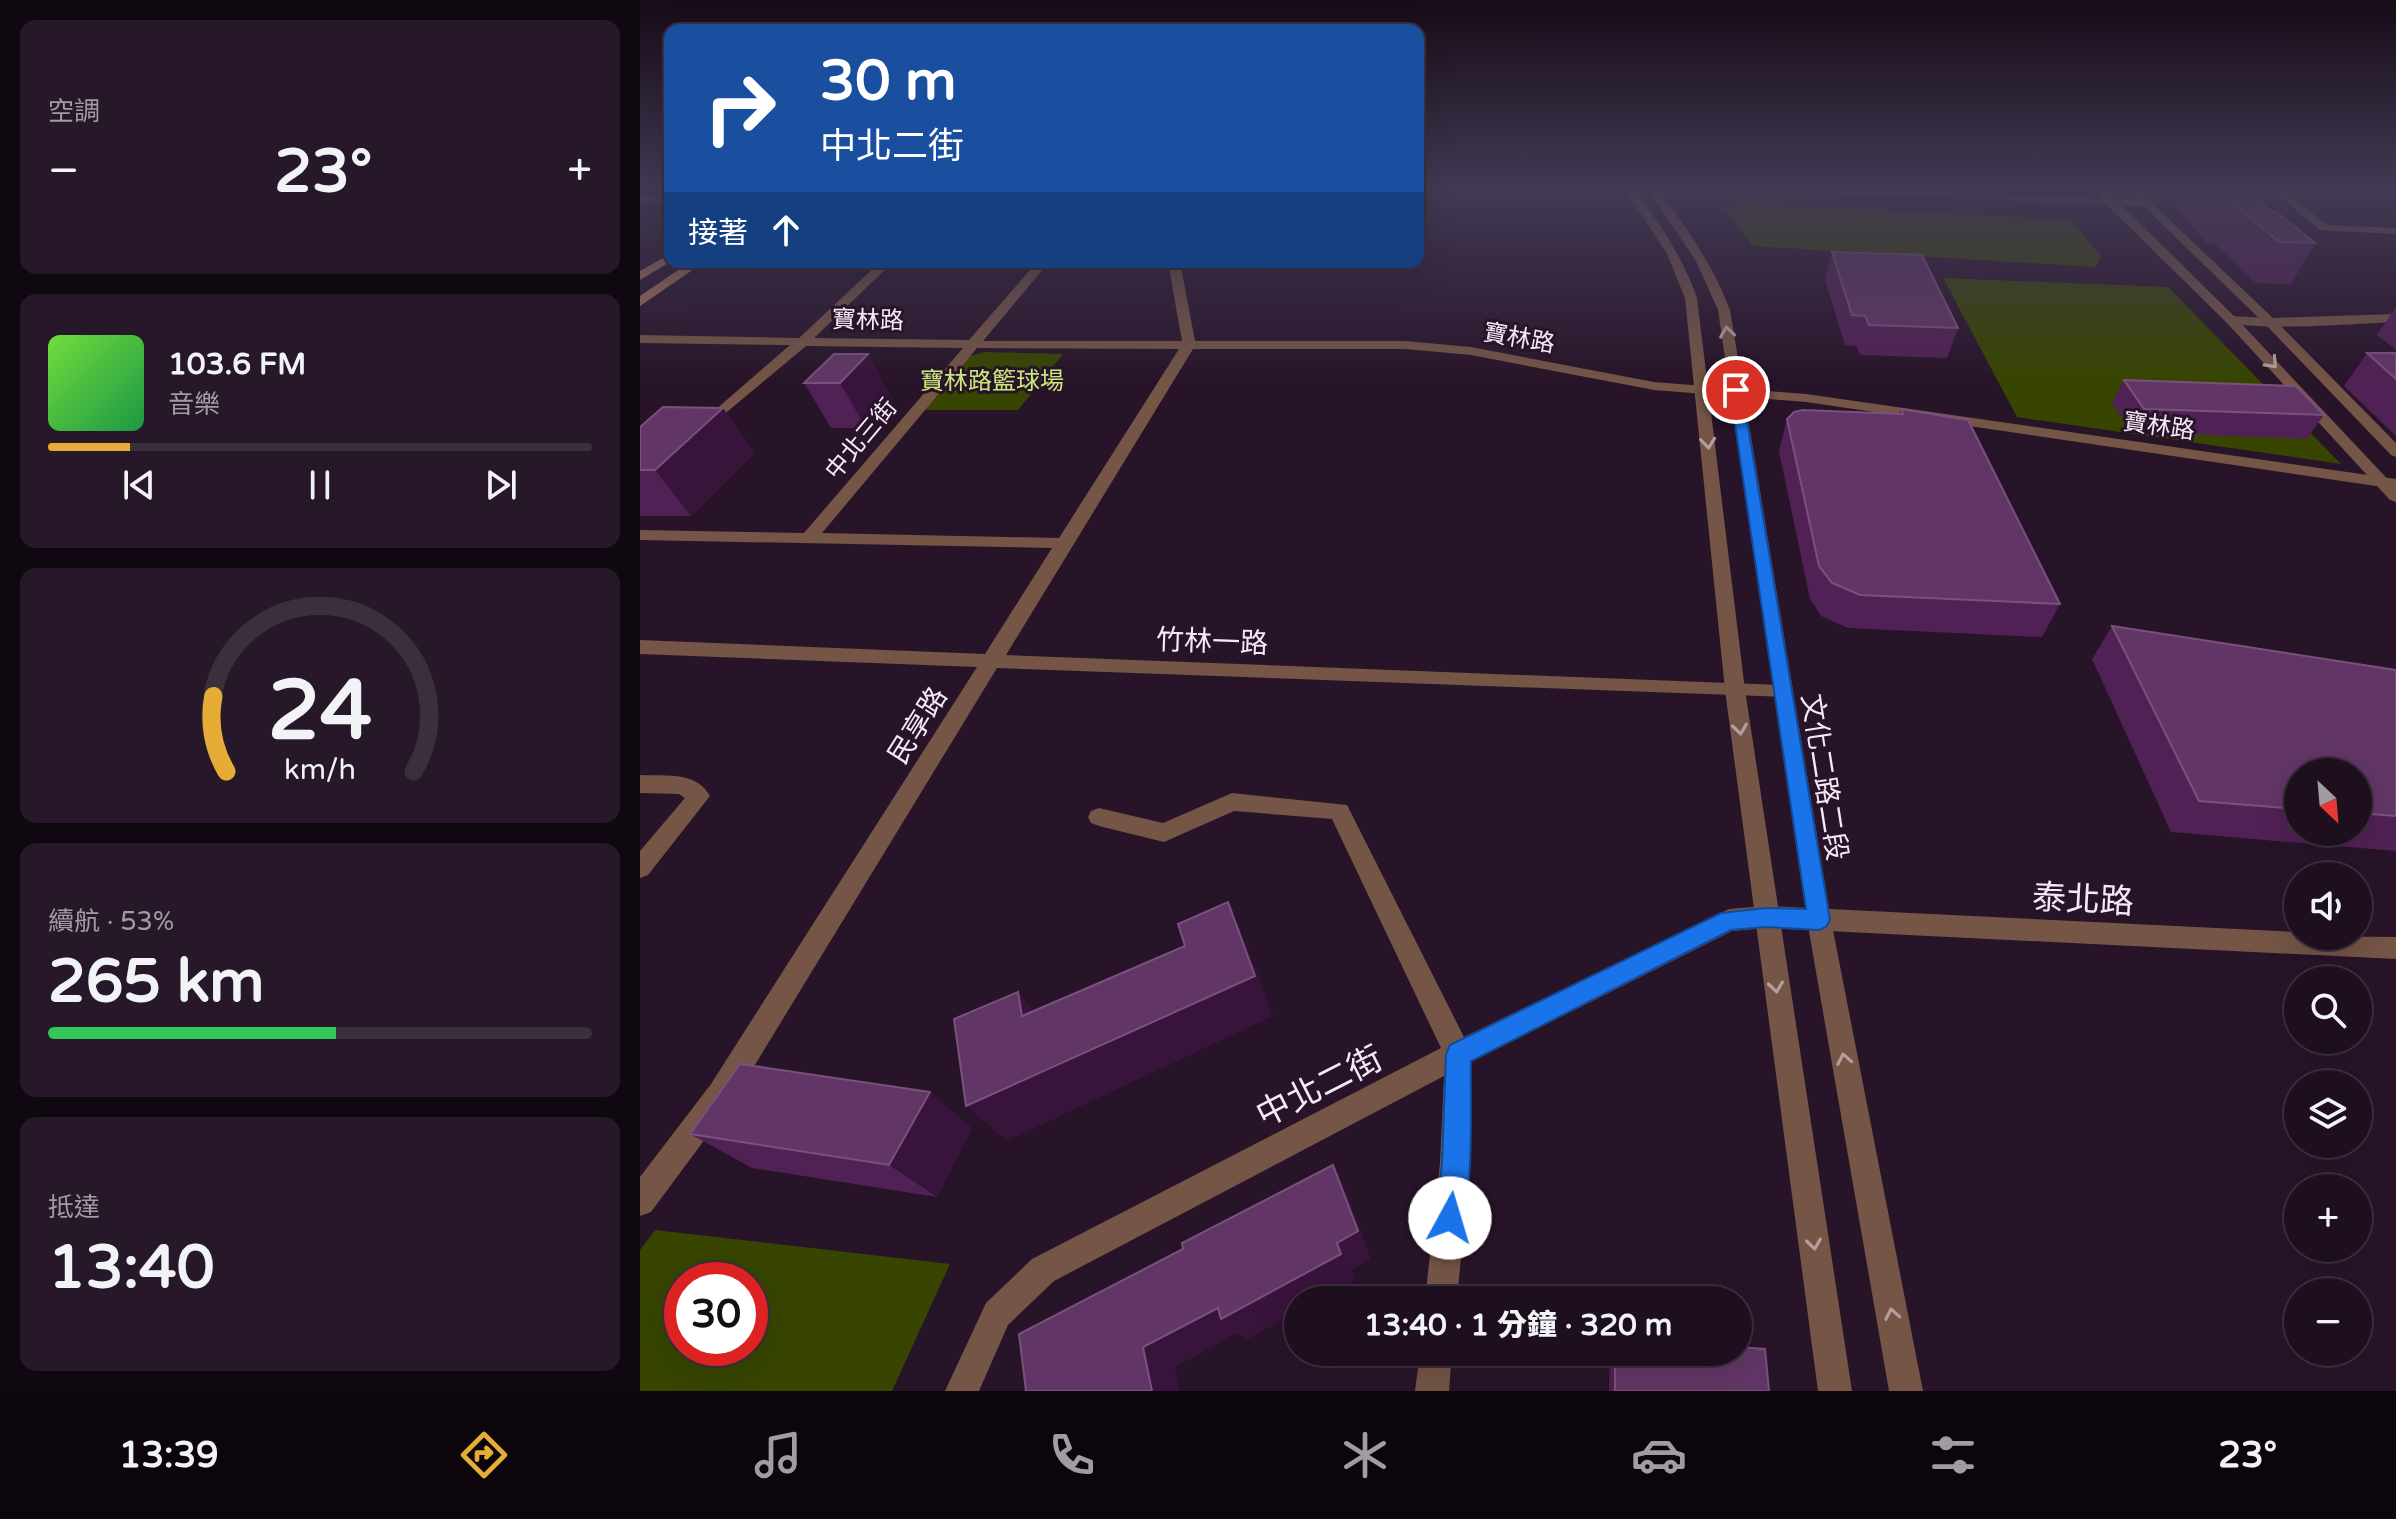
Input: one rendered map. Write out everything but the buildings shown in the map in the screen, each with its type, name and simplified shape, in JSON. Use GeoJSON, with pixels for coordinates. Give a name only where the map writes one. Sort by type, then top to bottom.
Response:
{"type":"FeatureCollection","features":[{"type":"Feature","properties":{"kind":"main road"},"geometry":{"type":"LineString","coordinates":[[640,276],[664,261]]}},
{"type":"Feature","properties":{"kind":"main road"},"geometry":{"type":"LineString","coordinates":[[640,302],[689,268]]}},
{"type":"Feature","properties":{"kind":"street"},"geometry":{"type":"LineString","coordinates":[[1673,253],[1691,298],[1735,690],[1835,1391]]}},
{"type":"Feature","properties":{"kind":"street","name":"文化二路二段"},"geometry":{"type":"LineString","coordinates":[[1700,253],[1724,310],[1781,692],[1819,920],[1906,1391]]}},
{"type":"Feature","properties":{"kind":"street"},"geometry":{"type":"LineString","coordinates":[[2162,253],[2389,483],[2396,497]]}},
{"type":"Feature","properties":{"kind":"street"},"geometry":{"type":"LineString","coordinates":[[2196,253],[2270,322],[2396,452]]}},
{"type":"Feature","properties":{"kind":"street"},"geometry":{"type":"LineString","coordinates":[[687,442],[803,341],[881,268]]}},
{"type":"Feature","properties":{"kind":"street","name":"中北三街"},"geometry":{"type":"LineString","coordinates":[[809,538],[1038,268]]}},
{"type":"Feature","properties":{"kind":"street"},"geometry":{"type":"LineString","coordinates":[[1175,268],[1189,344]]}},
{"type":"Feature","properties":{"kind":"street"},"geometry":{"type":"LineString","coordinates":[[2231,320],[2270,322],[2396,318]]}},
{"type":"Feature","properties":{"kind":"street","name":"寶林路"},"geometry":{"type":"LineString","coordinates":[[640,339],[1131,347],[1189,344],[1405,345],[1471,351],[1654,386],[1736,390],[2389,483]]}},
{"type":"Feature","properties":{"kind":"street","name":"民享路"},"geometry":{"type":"LineString","coordinates":[[640,1201],[721,1094],[1189,344]]}},
{"type":"Feature","properties":{"kind":"street"},"geometry":{"type":"LineString","coordinates":[[640,535],[1063,543]]}},
{"type":"Feature","properties":{"kind":"street","name":"竹林一路"},"geometry":{"type":"LineString","coordinates":[[640,647],[1781,692]]}},
{"type":"Feature","properties":{"kind":"street"},"geometry":{"type":"LineString","coordinates":[[640,784],[683,785],[699,796],[640,868]]}},
{"type":"Feature","properties":{"kind":"street"},"geometry":{"type":"LineString","coordinates":[[1099,817],[1164,833],[1232,802],[1339,811],[1458,1054],[1455,1163],[1442,1286]]}},
{"type":"Feature","properties":{"kind":"street","name":"泰北路"},"geometry":{"type":"LineString","coordinates":[[1766,917],[2396,948]]}},
{"type":"Feature","properties":{"kind":"street","name":"中北二街"},"geometry":{"type":"LineString","coordinates":[[962,1391],[997,1314],[1043,1270],[1458,1054],[1729,920],[1766,917]]}},
{"type":"Feature","properties":{"kind":"street"},"geometry":{"type":"LineString","coordinates":[[1432,1391],[1435,1366]]}},
{"type":"Feature","properties":{"kind":"green space"},"geometry":{"type":"Polygon","coordinates":[[[1866,253],[2098,253],[2101,256],[2096,267],[1866,253]]]}},
{"type":"Feature","properties":{"kind":"green space"},"geometry":{"type":"Polygon","coordinates":[[[1943,278],[2168,287],[2341,464],[2017,417],[1943,278]]]}},
{"type":"Feature","properties":{"kind":"green space","name":"寶林路籃球場"},"geometry":{"type":"Polygon","coordinates":[[[984,352],[1063,354],[1018,410],[920,410],[966,357],[984,352]]]}},
{"type":"Feature","properties":{"kind":"green space"},"geometry":{"type":"Polygon","coordinates":[[[655,1230],[950,1264],[892,1391],[640,1391],[640,1250],[655,1230]]]}},
{"type":"Feature","properties":{"kind":"route"},"geometry":{"type":"LineString","coordinates":[[1450,1218],[1458,1054],[1729,920],[1766,917],[1819,920],[1736,390]]}}]}
